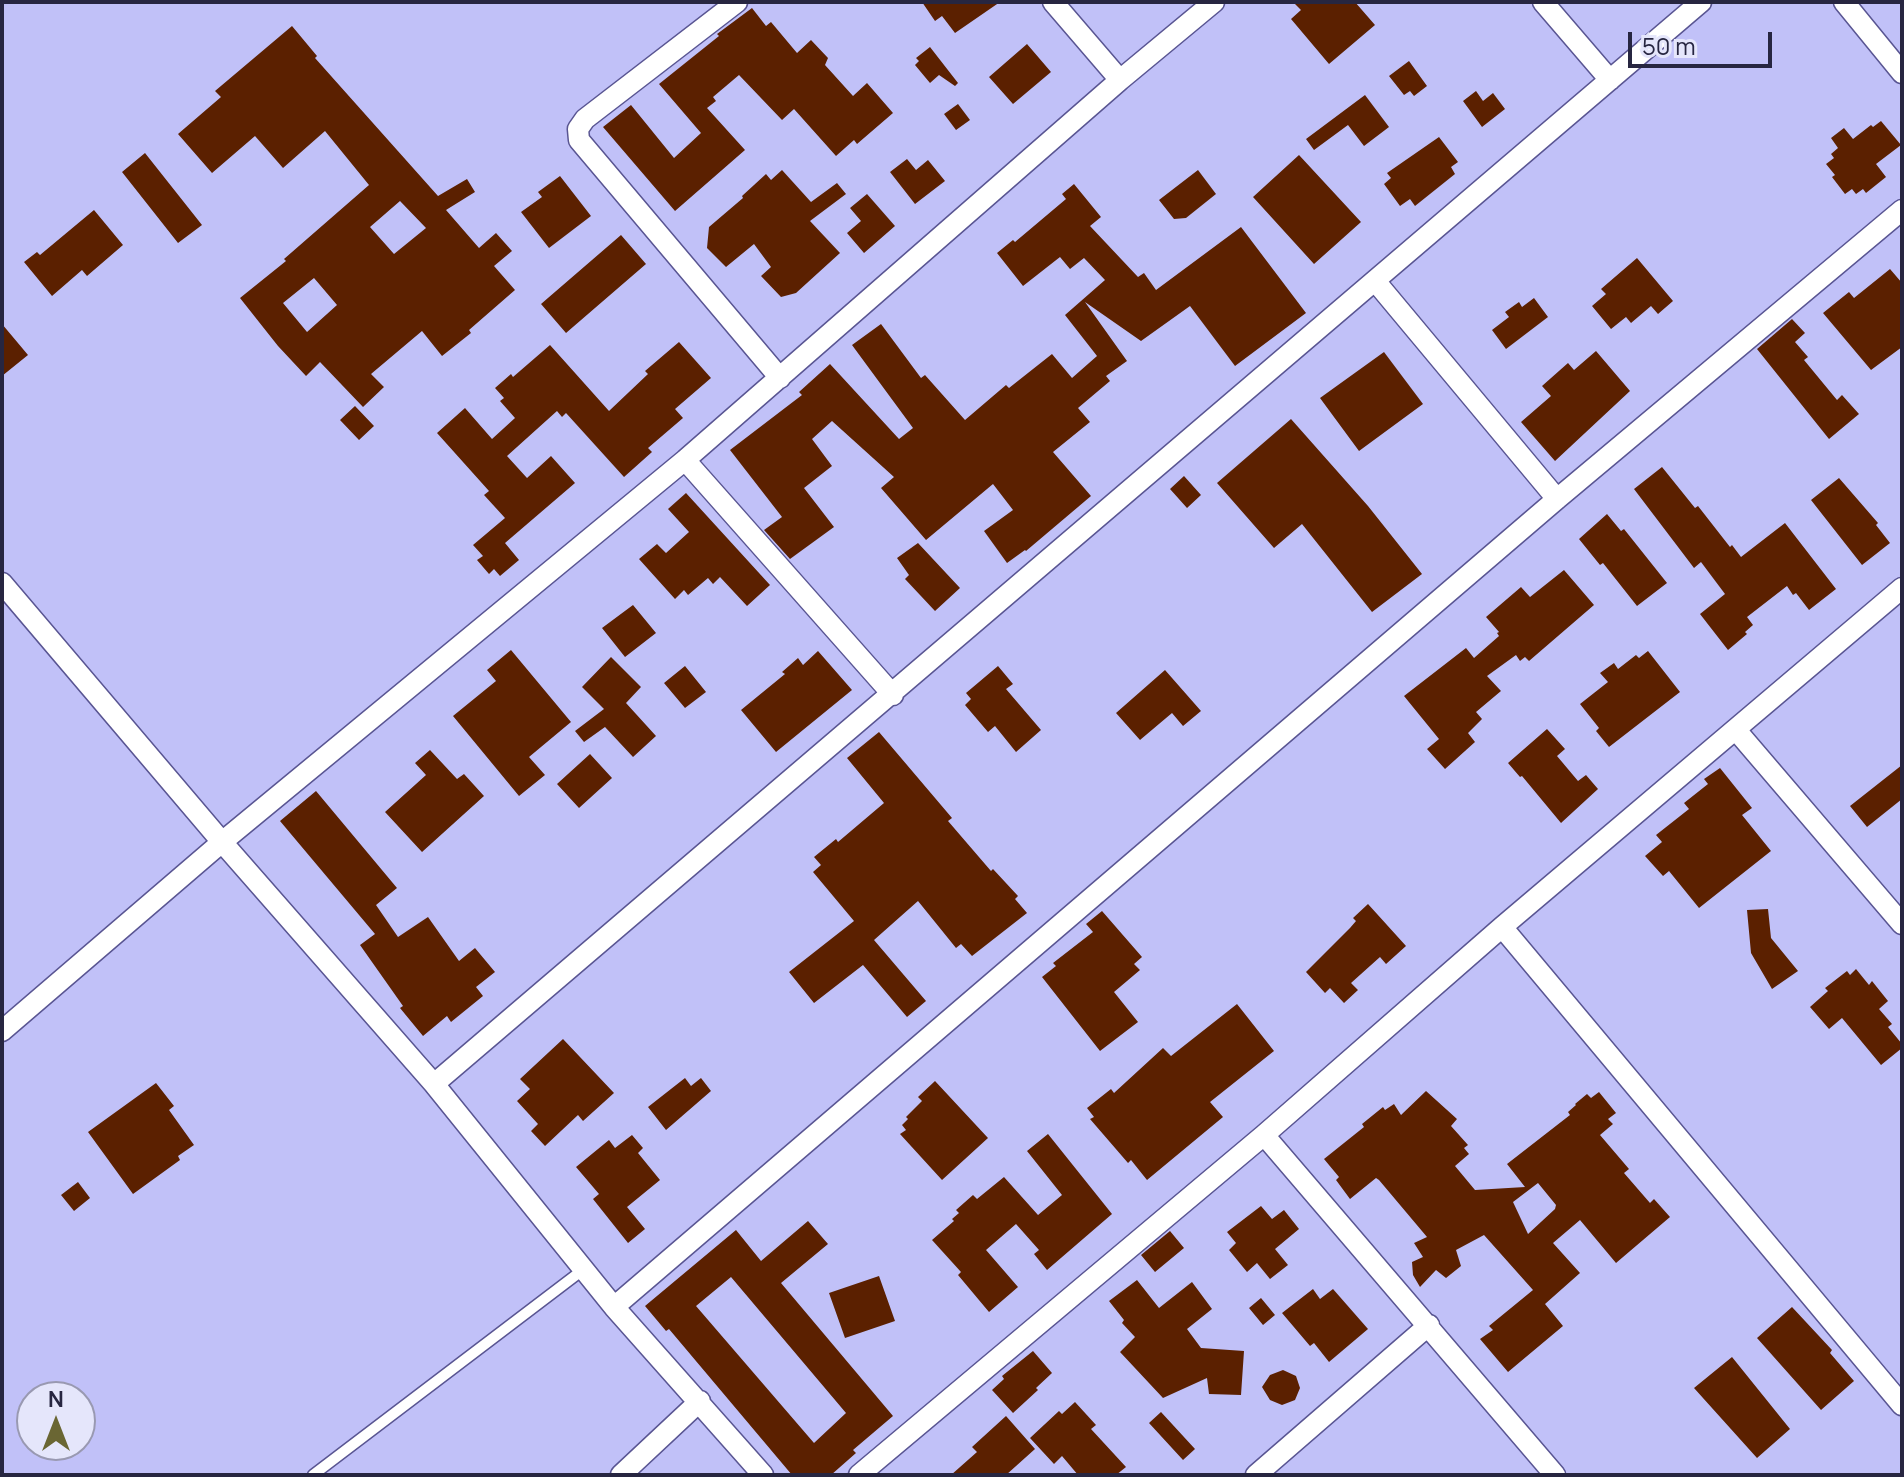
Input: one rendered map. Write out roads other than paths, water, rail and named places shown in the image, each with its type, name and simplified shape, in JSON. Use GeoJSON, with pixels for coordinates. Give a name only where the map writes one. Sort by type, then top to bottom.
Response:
{"type":"FeatureCollection","features":[{"type":"Feature","properties":{"kind":"street"},"geometry":{"type":"LineString","coordinates":[[737,2],[585,119],[578,129],[579,140],[780,378]]}},
{"type":"Feature","properties":{"kind":"street"},"geometry":{"type":"LineString","coordinates":[[1053,2],[1120,80]]}},
{"type":"Feature","properties":{"kind":"street"},"geometry":{"type":"LineString","coordinates":[[2,1031],[222,842],[685,460],[1120,80],[1214,2]]}},
{"type":"Feature","properties":{"kind":"street"},"geometry":{"type":"LineString","coordinates":[[1543,2],[1610,80]]}},
{"type":"Feature","properties":{"kind":"street"},"geometry":{"type":"LineString","coordinates":[[434,1084],[1701,2]]}},
{"type":"Feature","properties":{"kind":"street"},"geometry":{"type":"LineString","coordinates":[[1844,2],[1902,73]]}},
{"type":"Feature","properties":{"kind":"street"},"geometry":{"type":"LineString","coordinates":[[614,1307],[1557,499],[1902,210]]}},
{"type":"Feature","properties":{"kind":"street"},"geometry":{"type":"LineString","coordinates":[[1376,282],[1557,499]]}},
{"type":"Feature","properties":{"kind":"street"},"geometry":{"type":"LineString","coordinates":[[685,460],[893,695]]}},
{"type":"Feature","properties":{"kind":"street"},"geometry":{"type":"LineString","coordinates":[[2,583],[222,842],[434,1084],[614,1307],[763,1475]]}},
{"type":"Feature","properties":{"kind":"street"},"geometry":{"type":"LineString","coordinates":[[859,1475],[1264,1135],[1502,927],[1902,588]]}},
{"type":"Feature","properties":{"kind":"street"},"geometry":{"type":"LineString","coordinates":[[1736,730],[1902,924]]}},
{"type":"Feature","properties":{"kind":"street"},"geometry":{"type":"LineString","coordinates":[[1502,927],[1902,1405]]}},
{"type":"Feature","properties":{"kind":"street"},"geometry":{"type":"LineString","coordinates":[[1264,1135],[1555,1475]]}},
{"type":"Feature","properties":{"kind":"street"},"geometry":{"type":"LineString","coordinates":[[1256,1475],[1429,1325]]}},
{"type":"Feature","properties":{"kind":"street"},"geometry":{"type":"LineString","coordinates":[[621,1475],[700,1401]]}},
{"type":"Feature","properties":{"kind":"lane"},"geometry":{"type":"LineString","coordinates":[[313,1475],[584,1269]]}}]}
